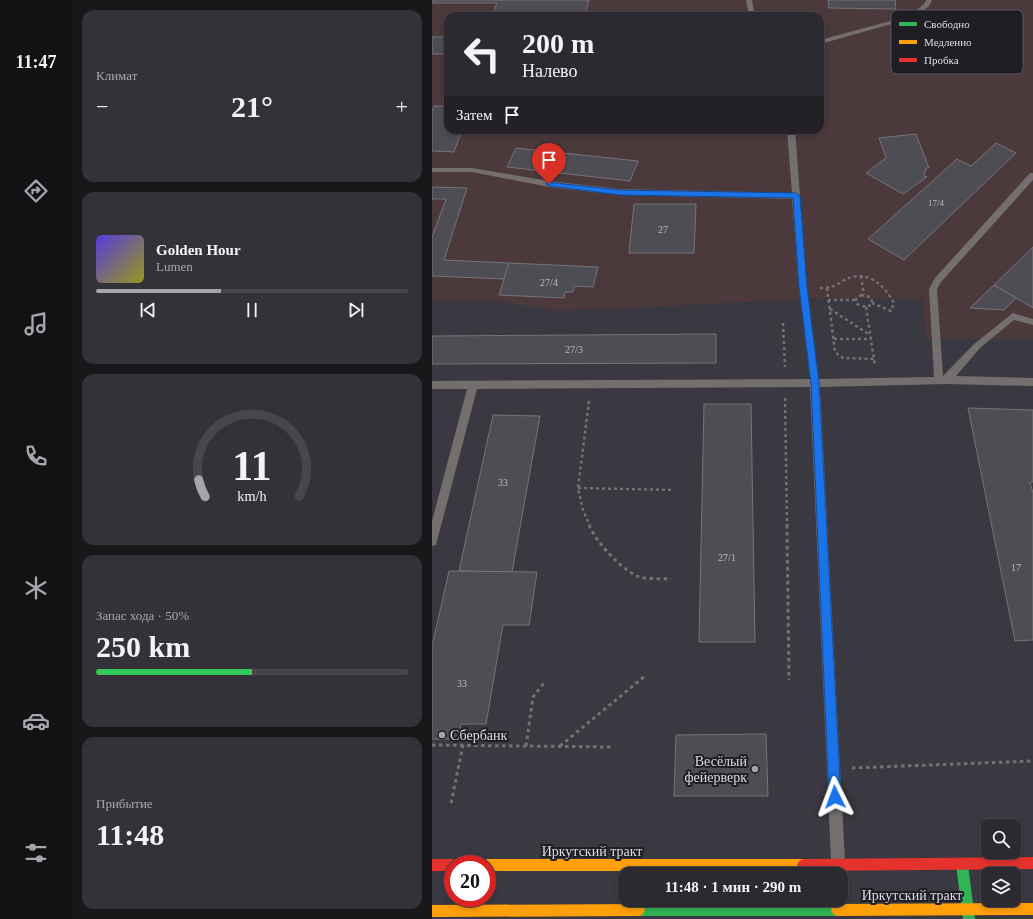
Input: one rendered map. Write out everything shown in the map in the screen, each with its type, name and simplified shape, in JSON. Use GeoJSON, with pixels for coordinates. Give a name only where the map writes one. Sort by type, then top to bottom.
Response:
{"type":"FeatureCollection","features":[{"type":"Feature","properties":{"kind":"main road","name":"Иркутский тракт"},"geometry":{"type":"LineString","coordinates":[[496,865],[838,865],[1033,863]]}},
{"type":"Feature","properties":{"kind":"main road"},"geometry":{"type":"LineString","coordinates":[[962,864],[970,919]]}},
{"type":"Feature","properties":{"kind":"main road"},"geometry":{"type":"LineString","coordinates":[[432,865],[444,865]]}},
{"type":"Feature","properties":{"kind":"main road","name":"Иркутский тракт"},"geometry":{"type":"LineString","coordinates":[[432,911],[1033,909]]}},
{"type":"Feature","properties":{"kind":"lane"},"geometry":{"type":"LineString","coordinates":[[749,0],[751,12]]}},
{"type":"Feature","properties":{"kind":"lane"},"geometry":{"type":"LineString","coordinates":[[920,10],[927,5],[929,0]]}},
{"type":"Feature","properties":{"kind":"lane"},"geometry":{"type":"LineString","coordinates":[[824,41],[891,22]]}},
{"type":"Feature","properties":{"kind":"lane"},"geometry":{"type":"LineString","coordinates":[[791,134],[803,288],[815,383],[838,865]]}},
{"type":"Feature","properties":{"kind":"lane"},"geometry":{"type":"LineString","coordinates":[[432,170],[472,170],[549,184],[620,192],[796,196]]}},
{"type":"Feature","properties":{"kind":"lane"},"geometry":{"type":"LineString","coordinates":[[943,381],[933,289],[938,280],[1033,175]]}},
{"type":"Feature","properties":{"kind":"lane"},"geometry":{"type":"LineString","coordinates":[[943,381],[977,346],[1013,316],[1033,322]]}},
{"type":"Feature","properties":{"kind":"lane"},"geometry":{"type":"LineString","coordinates":[[432,385],[943,381],[1033,382]]}},
{"type":"Feature","properties":{"kind":"lane"},"geometry":{"type":"LineString","coordinates":[[432,541],[473,385]]}},
{"type":"Feature","properties":{"kind":"path"},"geometry":{"type":"LineString","coordinates":[[803,288],[827,288],[838,286],[852,277],[861,276],[879,283],[886,289],[894,303],[891,311],[872,303],[870,297],[864,295],[859,296],[856,300],[828,300]]}},
{"type":"Feature","properties":{"kind":"path"},"geometry":{"type":"LineString","coordinates":[[861,276],[864,295]]}},
{"type":"Feature","properties":{"kind":"path"},"geometry":{"type":"LineString","coordinates":[[827,288],[835,352],[843,358],[874,358]]}},
{"type":"Feature","properties":{"kind":"path"},"geometry":{"type":"LineString","coordinates":[[856,300],[859,306],[866,307],[872,303]]}},
{"type":"Feature","properties":{"kind":"path"},"geometry":{"type":"LineString","coordinates":[[866,307],[878,382]]}},
{"type":"Feature","properties":{"kind":"path"},"geometry":{"type":"LineString","coordinates":[[830,309],[870,335]]}},
{"type":"Feature","properties":{"kind":"path"},"geometry":{"type":"LineString","coordinates":[[783,323],[789,680]]}},
{"type":"Feature","properties":{"kind":"path"},"geometry":{"type":"LineString","coordinates":[[833,339],[871,339]]}},
{"type":"Feature","properties":{"kind":"path"},"geometry":{"type":"LineString","coordinates":[[592,384],[578,488],[583,510],[592,529],[603,546],[621,565],[638,577],[671,579]]}},
{"type":"Feature","properties":{"kind":"path"},"geometry":{"type":"LineString","coordinates":[[578,488],[674,490]]}},
{"type":"Feature","properties":{"kind":"path"},"geometry":{"type":"LineString","coordinates":[[560,747],[645,676]]}},
{"type":"Feature","properties":{"kind":"path"},"geometry":{"type":"LineString","coordinates":[[526,746],[533,697],[544,683]]}},
{"type":"Feature","properties":{"kind":"path"},"geometry":{"type":"LineString","coordinates":[[432,745],[611,747]]}},
{"type":"Feature","properties":{"kind":"path"},"geometry":{"type":"LineString","coordinates":[[451,803],[463,745]]}},
{"type":"Feature","properties":{"kind":"path"},"geometry":{"type":"LineString","coordinates":[[834,769],[1033,761]]}},
{"type":"Feature","properties":{"kind":"shaded area"},"geometry":{"type":"Polygon","coordinates":[[[432,0],[1033,0],[1033,339],[926,339],[923,299],[831,298],[558,311],[495,301],[432,301],[432,0]]]}},
{"type":"Feature","properties":{"kind":"building"},"geometry":{"type":"Polygon","coordinates":[[[432,0],[589,0],[586,12],[494,12],[497,3],[432,3],[432,0]]]}},
{"type":"Feature","properties":{"kind":"building"},"geometry":{"type":"Polygon","coordinates":[[[828,0],[895,0],[896,9],[829,8],[828,0]]]}},
{"type":"Feature","properties":{"kind":"building"},"geometry":{"type":"Polygon","coordinates":[[[432,37],[444,37],[444,54],[432,54],[432,37]]]}},
{"type":"Feature","properties":{"kind":"building"},"geometry":{"type":"Polygon","coordinates":[[[434,106],[444,106],[444,134],[461,134],[454,152],[432,151],[432,112],[434,106]]]}},
{"type":"Feature","properties":{"kind":"building"},"geometry":{"type":"Polygon","coordinates":[[[916,134],[929,168],[926,168],[924,176],[927,177],[903,194],[866,173],[886,158],[879,138],[916,134]]]}},
{"type":"Feature","properties":{"kind":"building"},"geometry":{"type":"Polygon","coordinates":[[[996,143],[1016,153],[904,260],[868,239],[957,159],[971,166],[996,143]]]}},
{"type":"Feature","properties":{"kind":"building"},"geometry":{"type":"Polygon","coordinates":[[[516,148],[638,161],[630,181],[507,167],[516,148]]]}},
{"type":"Feature","properties":{"kind":"building"},"geometry":{"type":"Polygon","coordinates":[[[432,187],[467,188],[444,260],[509,263],[504,279],[432,276],[432,237],[446,199],[432,199],[432,187]]]}},
{"type":"Feature","properties":{"kind":"building"},"geometry":{"type":"Polygon","coordinates":[[[634,204],[696,204],[694,253],[629,253],[634,204]]]}},
{"type":"Feature","properties":{"kind":"building"},"geometry":{"type":"Polygon","coordinates":[[[1033,247],[1033,308],[994,285],[1033,247]]]}},
{"type":"Feature","properties":{"kind":"building"},"geometry":{"type":"Polygon","coordinates":[[[509,263],[598,267],[593,287],[574,286],[573,292],[565,292],[564,298],[499,295],[509,263]]]}},
{"type":"Feature","properties":{"kind":"building"},"geometry":{"type":"Polygon","coordinates":[[[994,285],[1016,298],[1004,310],[970,308],[994,285]]]}},
{"type":"Feature","properties":{"kind":"building"},"geometry":{"type":"Polygon","coordinates":[[[716,334],[716,363],[432,364],[432,336],[716,334]]]}},
{"type":"Feature","properties":{"kind":"building"},"geometry":{"type":"Polygon","coordinates":[[[704,404],[751,404],[755,642],[699,642],[704,404]]]}},
{"type":"Feature","properties":{"kind":"building"},"geometry":{"type":"Polygon","coordinates":[[[968,408],[1033,410],[1033,482],[1030,482],[1033,493],[1033,640],[1015,641],[968,408]]]}},
{"type":"Feature","properties":{"kind":"building"},"geometry":{"type":"Polygon","coordinates":[[[493,415],[540,416],[512,572],[459,571],[493,415]]]}},
{"type":"Feature","properties":{"kind":"building"},"geometry":{"type":"Polygon","coordinates":[[[449,571],[537,572],[529,625],[503,625],[486,724],[461,724],[458,739],[432,739],[432,642],[449,571]]]}},
{"type":"Feature","properties":{"kind":"building"},"geometry":{"type":"Polygon","coordinates":[[[766,734],[768,796],[674,796],[676,735],[766,734]]]}},
{"type":"Feature","properties":{"kind":"traffic: fast"},"geometry":{"type":"LineString","coordinates":[[962,865],[969,919]]}},
{"type":"Feature","properties":{"kind":"traffic: fast"},"geometry":{"type":"LineString","coordinates":[[639,910],[837,910]]}},
{"type":"Feature","properties":{"kind":"traffic: slow"},"geometry":{"type":"LineString","coordinates":[[496,865],[803,865]]}},
{"type":"Feature","properties":{"kind":"traffic: slow"},"geometry":{"type":"LineString","coordinates":[[837,910],[1033,909]]}},
{"type":"Feature","properties":{"kind":"traffic: slow"},"geometry":{"type":"LineString","coordinates":[[432,911],[639,910]]}},
{"type":"Feature","properties":{"kind":"traffic: jam"},"geometry":{"type":"LineString","coordinates":[[803,865],[1033,863]]}},
{"type":"Feature","properties":{"kind":"traffic: jam"},"geometry":{"type":"LineString","coordinates":[[432,865],[444,865]]}},
{"type":"Feature","properties":{"kind":"place","name":"Сбербанк"},"geometry":{"type":"Point","coordinates":[442,735]}},
{"type":"Feature","properties":{"kind":"place","name":"Весёлый фейерверк"},"geometry":{"type":"Point","coordinates":[755,769]}},
{"type":"Feature","properties":{"kind":"route"},"geometry":{"type":"LineString","coordinates":[[549,184],[620,192],[796,196],[803,287],[815,383],[835,797]]}}]}
